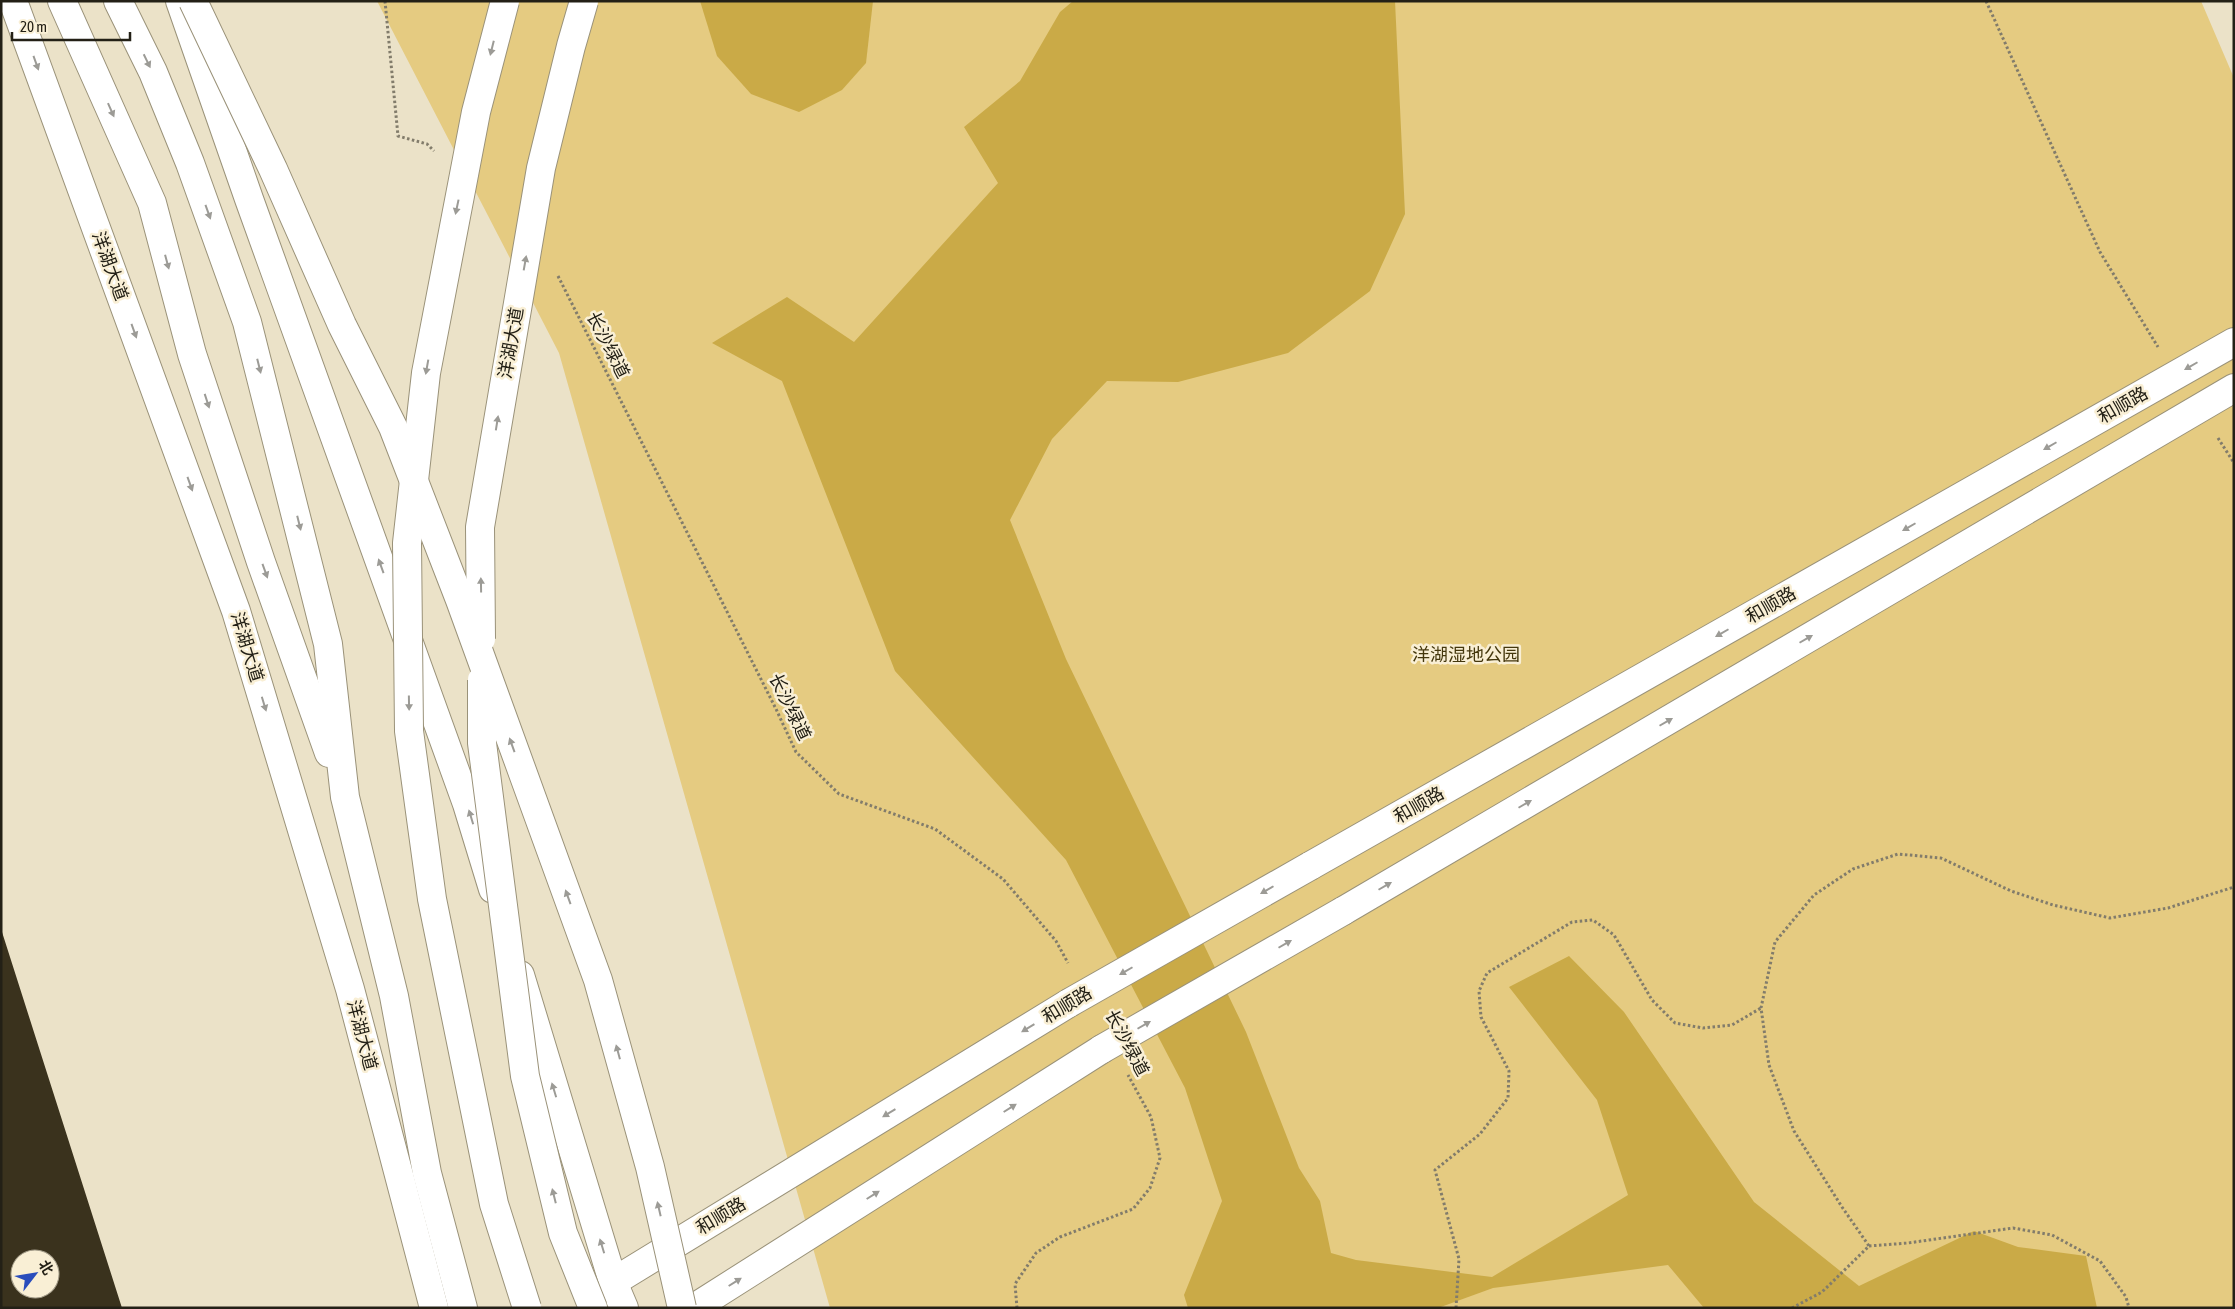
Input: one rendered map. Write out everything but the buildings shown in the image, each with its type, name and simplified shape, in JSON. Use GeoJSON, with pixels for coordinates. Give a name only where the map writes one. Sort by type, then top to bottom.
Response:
{"type":"FeatureCollection","features":[{"type":"Feature","properties":{"kind":"main road","name":"洋湖大道"},"geometry":{"type":"LineString","coordinates":[[13,1],[236,612],[350,989],[434,1308]]}},
{"type":"Feature","properties":{"kind":"main road"},"geometry":{"type":"LineString","coordinates":[[62,1],[152,203],[192,354],[261,562],[345,797],[394,996],[427,1173],[463,1308]]}},
{"type":"Feature","properties":{"kind":"main road"},"geometry":{"type":"LineString","coordinates":[[118,1],[153,72],[190,163],[247,322],[328,644],[345,797]]}},
{"type":"Feature","properties":{"kind":"main road"},"geometry":{"type":"LineString","coordinates":[[180,1],[256,218],[468,804],[613,1282],[624,1308]]}},
{"type":"Feature","properties":{"kind":"main road"},"geometry":{"type":"LineString","coordinates":[[192,1],[273,169],[342,325],[392,427],[460,600],[598,980],[650,1167],[682,1308]]}},
{"type":"Feature","properties":{"kind":"main road"},"geometry":{"type":"LineString","coordinates":[[505,1],[476,112],[426,373],[407,543],[409,732],[432,899],[494,1204],[526,1308]]}},
{"type":"Feature","properties":{"kind":"main road","name":"洋湖大道"},"geometry":{"type":"LineString","coordinates":[[584,1],[541,168],[480,527],[480,547],[482,743],[525,1076],[563,1233],[593,1308]]}},
{"type":"Feature","properties":{"kind":"main road","name":"和顺路"},"geometry":{"type":"LineString","coordinates":[[613,1282],[1069,1003],[2234,342]]}},
{"type":"Feature","properties":{"kind":"main road"},"geometry":{"type":"LineString","coordinates":[[694,1308],[1102,1049],[1343,911],[2234,388]]}},
{"type":"Feature","properties":{"kind":"path"},"geometry":{"type":"LineString","coordinates":[[385,1],[398,136],[427,144],[440,157]]}},
{"type":"Feature","properties":{"kind":"path"},"geometry":{"type":"LineString","coordinates":[[1986,1],[2100,252],[2163,355]]}},
{"type":"Feature","properties":{"kind":"path","name":"长沙绿道"},"geometry":{"type":"LineString","coordinates":[[555,271],[796,752],[839,794],[935,829],[1003,878],[1056,941],[1070,967]]}},
{"type":"Feature","properties":{"kind":"path"},"geometry":{"type":"LineString","coordinates":[[2216,435],[2234,463]]}},
{"type":"Feature","properties":{"kind":"path"},"geometry":{"type":"LineString","coordinates":[[1869,1246],[1794,1131],[1769,1065],[1761,1008],[1775,942],[1814,895],[1853,869],[1898,854],[1941,858],[2011,891],[2053,905],[2110,918],[2168,908],[2234,887]]}},
{"type":"Feature","properties":{"kind":"path"},"geometry":{"type":"LineString","coordinates":[[1456,1308],[1458,1259],[1435,1170],[1480,1134],[1508,1098],[1509,1071],[1481,1017],[1479,991],[1487,973],[1572,922],[1593,920],[1614,935],[1652,1000],[1675,1023],[1703,1028],[1732,1025],[1761,1008]]}},
{"type":"Feature","properties":{"kind":"path","name":"长沙绿道"},"geometry":{"type":"LineString","coordinates":[[1016,1308],[1015,1284],[1036,1253],[1060,1237],[1133,1210],[1150,1188],[1160,1158],[1151,1117],[1127,1073]]}},
{"type":"Feature","properties":{"kind":"path"},"geometry":{"type":"LineString","coordinates":[[1792,1308],[1822,1292],[1869,1246],[1908,1243],[2013,1228],[2052,1235],[2100,1261],[2126,1297],[2129,1308]]}},
{"type":"Feature","properties":{"kind":"green space","name":"洋湖湿地公园"},"geometry":{"type":"Polygon","coordinates":[[[377,1],[2201,1],[2234,78],[2234,1308],[830,1308],[559,353],[377,1]]]}},
{"type":"Feature","properties":{"kind":"shaded area"},"geometry":{"type":"Polygon","coordinates":[[[700,1],[873,1],[866,63],[842,90],[799,112],[751,94],[717,56],[700,1]]]}},
{"type":"Feature","properties":{"kind":"shaded area"},"geometry":{"type":"Polygon","coordinates":[[[1073,1],[1395,1],[1405,214],[1370,291],[1288,353],[1178,382],[1107,381],[1052,439],[1010,520],[1066,659],[1246,1032],[1299,1168],[1320,1201],[1331,1253],[1356,1260],[1492,1277],[1628,1195],[1597,1100],[1509,987],[1569,956],[1624,1012],[1754,1202],[1859,1286],[1974,1231],[2018,1247],[2086,1256],[2097,1308],[1704,1308],[1668,1265],[1493,1288],[1438,1308],[1188,1308],[1184,1295],[1222,1201],[1185,1088],[1066,860],[895,671],[782,381],[712,343],[787,297],[854,342],[998,183],[964,127],[1020,81],[1060,12],[1073,1]]]}}]}
